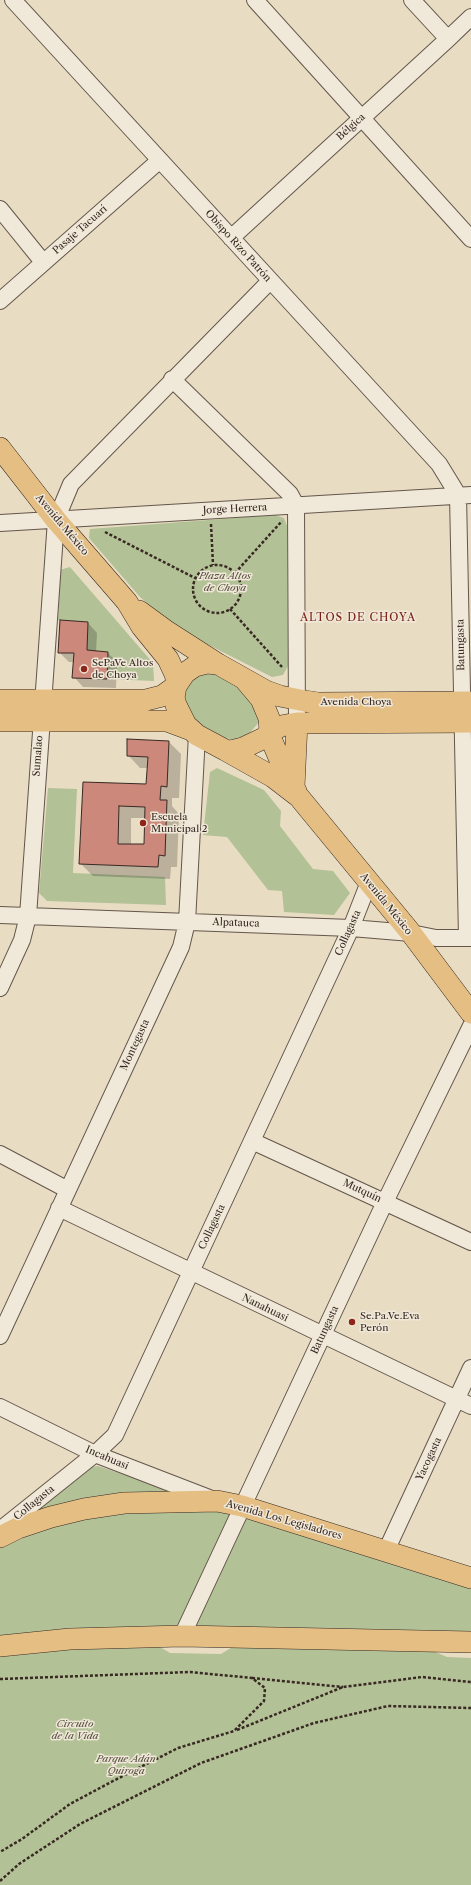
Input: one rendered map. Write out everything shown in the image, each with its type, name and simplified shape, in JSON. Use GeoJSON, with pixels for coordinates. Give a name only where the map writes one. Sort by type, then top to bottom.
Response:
{"type":"FeatureCollection","features":[{"type":"Feature","properties":{"kind":"main road","name":"Avenida México"},"geometry":{"type":"LineString","coordinates":[[0,448],[56,520],[127,602],[142,627],[168,659],[175,674],[176,684]]}},
{"type":"Feature","properties":{"kind":"main road","name":"Avenida México"},"geometry":{"type":"LineString","coordinates":[[127,602],[165,630],[218,664]]}},
{"type":"Feature","properties":{"kind":"main road"},"geometry":{"type":"LineString","coordinates":[[0,700],[146,700],[162,696],[176,684],[182,675],[195,666],[207,663],[218,664],[245,680],[256,692],[264,705],[269,718],[270,733],[259,742],[231,751],[225,750],[180,724],[167,721],[0,721]]}},
{"type":"Feature","properties":{"kind":"main road","name":"Avenida Choya"},"geometry":{"type":"LineString","coordinates":[[245,680],[266,691],[296,691],[318,703],[466,712]]}},
{"type":"Feature","properties":{"kind":"main road"},"geometry":{"type":"LineString","coordinates":[[176,684],[174,698],[176,705],[194,732]]}},
{"type":"Feature","properties":{"kind":"main road","name":"Avenida Choya"},"geometry":{"type":"LineString","coordinates":[[270,733],[281,726],[297,723],[466,712]]}},
{"type":"Feature","properties":{"kind":"main road"},"geometry":{"type":"LineString","coordinates":[[296,792],[297,723]]}},
{"type":"Feature","properties":{"kind":"main road","name":"Avenida México"},"geometry":{"type":"LineString","coordinates":[[270,733],[296,792],[411,933],[471,1013]]}},
{"type":"Feature","properties":{"kind":"main road","name":"Avenida México"},"geometry":{"type":"LineString","coordinates":[[225,750],[273,777],[296,792]]}},
{"type":"Feature","properties":{"kind":"main road","name":"Avenida Los Legisladores"},"geometry":{"type":"LineString","coordinates":[[0,1537],[18,1528],[51,1517],[91,1508],[124,1503],[217,1502],[242,1506],[471,1578]]}},
{"type":"Feature","properties":{"kind":"main road"},"geometry":{"type":"LineString","coordinates":[[0,1646],[70,1639],[182,1636],[471,1642]]}},
{"type":"Feature","properties":{"kind":"street","name":"Obispo Rizo Patrón"},"geometry":{"type":"LineString","coordinates":[[13,0],[439,464],[465,495]]}},
{"type":"Feature","properties":{"kind":"street"},"geometry":{"type":"LineString","coordinates":[[255,0],[471,239]]}},
{"type":"Feature","properties":{"kind":"street"},"geometry":{"type":"LineString","coordinates":[[412,0],[448,39]]}},
{"type":"Feature","properties":{"kind":"street","name":"Bélgica"},"geometry":{"type":"LineString","coordinates":[[231,238],[448,39],[471,16]]}},
{"type":"Feature","properties":{"kind":"street","name":"Pasaje Tacuarí"},"geometry":{"type":"LineString","coordinates":[[0,301],[160,160]]}},
{"type":"Feature","properties":{"kind":"street"},"geometry":{"type":"LineString","coordinates":[[0,209],[43,262]]}},
{"type":"Feature","properties":{"kind":"street","name":"Sumalao"},"geometry":{"type":"LineString","coordinates":[[0,988],[22,940],[28,916],[42,700],[56,520],[71,484],[172,379],[270,281]]}},
{"type":"Feature","properties":{"kind":"street"},"geometry":{"type":"LineString","coordinates":[[172,379],[290,494],[296,505],[297,723]]}},
{"type":"Feature","properties":{"kind":"street","name":"Jorge Herrera"},"geometry":{"type":"LineString","coordinates":[[0,523],[465,495]]}},
{"type":"Feature","properties":{"kind":"street","name":"Batungasta"},"geometry":{"type":"LineString","coordinates":[[465,495],[469,938]]}},
{"type":"Feature","properties":{"kind":"street","name":"Montegasta"},"geometry":{"type":"LineString","coordinates":[[0,1336],[181,946],[187,922],[194,732]]}},
{"type":"Feature","properties":{"kind":"street","name":"Collagasta"},"geometry":{"type":"LineString","coordinates":[[0,1530],[95,1454],[115,1435],[351,928],[369,882]]}},
{"type":"Feature","properties":{"kind":"street","name":"Alpatauca"},"geometry":{"type":"LineString","coordinates":[[0,915],[351,928],[411,933],[436,938],[469,938]]}},
{"type":"Feature","properties":{"kind":"street","name":"Batungasta"},"geometry":{"type":"LineString","coordinates":[[182,1636],[385,1202],[471,1026]]}},
{"type":"Feature","properties":{"kind":"street","name":"Mutquín"},"geometry":{"type":"LineString","coordinates":[[252,1141],[471,1242]]}},
{"type":"Feature","properties":{"kind":"street"},"geometry":{"type":"LineString","coordinates":[[0,1154],[68,1190]]}},
{"type":"Feature","properties":{"kind":"street","name":"Nanahuasi"},"geometry":{"type":"LineString","coordinates":[[59,1208],[471,1406]]}},
{"type":"Feature","properties":{"kind":"street","name":"Yacogasta"},"geometry":{"type":"LineString","coordinates":[[386,1551],[471,1368]]}},
{"type":"Feature","properties":{"kind":"street","name":"Incahuasi"},"geometry":{"type":"LineString","coordinates":[[0,1407],[95,1454],[217,1502]]}},
{"type":"Feature","properties":{"kind":"path"},"geometry":{"type":"LineString","coordinates":[[235,573],[296,505]]}},
{"type":"Feature","properties":{"kind":"path"},"geometry":{"type":"LineString","coordinates":[[210,510],[213,565]]}},
{"type":"Feature","properties":{"kind":"path"},"geometry":{"type":"LineString","coordinates":[[80,518],[195,578]]}},
{"type":"Feature","properties":{"kind":"path"},"geometry":{"type":"LineString","coordinates":[[213,565],[225,566],[235,573],[240,580],[241,588],[240,596],[236,604],[230,609],[215,613],[201,607],[193,593],[195,578],[206,567],[213,565]]}},
{"type":"Feature","properties":{"kind":"path"},"geometry":{"type":"LineString","coordinates":[[230,609],[296,691]]}},
{"type":"Feature","properties":{"kind":"path"},"geometry":{"type":"LineString","coordinates":[[0,1679],[16,1677],[190,1672],[343,1687],[422,1678],[471,1682]]}},
{"type":"Feature","properties":{"kind":"path"},"geometry":{"type":"LineString","coordinates":[[234,1731],[264,1701],[265,1688],[252,1678]]}},
{"type":"Feature","properties":{"kind":"path"},"geometry":{"type":"LineString","coordinates":[[0,1852],[22,1839],[70,1804],[178,1748],[234,1731],[343,1687]]}},
{"type":"Feature","properties":{"kind":"path"},"geometry":{"type":"LineString","coordinates":[[0,1880],[19,1864],[80,1824],[201,1763],[314,1723],[388,1706],[471,1708]]}},
{"type":"Feature","properties":{"kind":"green space","name":"Plaza Altos de Choya"},"geometry":{"type":"Polygon","coordinates":[[[275,515],[284,518],[287,526],[288,666],[283,675],[272,677],[197,639],[164,618],[140,597],[89,538],[90,529],[275,515]]]}},
{"type":"Feature","properties":{"kind":"green space"},"geometry":{"type":"Polygon","coordinates":[[[70,567],[153,663],[154,681],[107,679],[108,652],[87,650],[88,622],[58,620],[60,570],[70,567]]]}},
{"type":"Feature","properties":{"kind":"green space"},"geometry":{"type":"Polygon","coordinates":[[[209,671],[248,690],[259,722],[247,736],[236,740],[224,738],[198,727],[182,702],[187,680],[209,671]]]}},
{"type":"Feature","properties":{"kind":"green space"},"geometry":{"type":"Polygon","coordinates":[[[217,768],[264,790],[281,811],[280,826],[313,869],[333,871],[350,893],[334,915],[284,912],[282,891],[268,890],[227,837],[203,835],[210,772],[217,768]]]}},
{"type":"Feature","properties":{"kind":"green space"},"geometry":{"type":"Polygon","coordinates":[[[48,788],[77,789],[73,873],[165,877],[166,905],[47,901],[39,893],[48,788]]]}},
{"type":"Feature","properties":{"kind":"green space"},"geometry":{"type":"Polygon","coordinates":[[[98,1466],[179,1493],[29,1516],[92,1467],[98,1466]]]}},
{"type":"Feature","properties":{"kind":"green space"},"geometry":{"type":"Polygon","coordinates":[[[122,1511],[213,1511],[251,1518],[471,1585],[471,1635],[0,1639],[0,1548],[52,1525],[122,1511]]]}},
{"type":"Feature","properties":{"kind":"green space","name":"Parque Adán Quiroga"},"geometry":{"type":"Polygon","coordinates":[[[155,1644],[170,1653],[221,1654],[234,1646],[433,1651],[447,1657],[471,1658],[471,1885],[0,1885],[0,1656],[37,1650],[155,1644]]]}},
{"type":"Feature","properties":{"kind":"building"},"geometry":{"type":"Polygon","coordinates":[[[60,620],[88,622],[87,650],[108,652],[107,679],[72,678],[74,653],[58,653],[60,620]]]}},
{"type":"Feature","properties":{"kind":"building"},"geometry":{"type":"Polygon","coordinates":[[[127,739],[169,741],[167,787],[161,786],[160,800],[167,800],[165,856],[159,855],[158,867],[79,864],[83,782],[146,784],[148,757],[127,756],[127,739]],[[119,806],[118,844],[144,844],[145,807],[119,806]]]}},
{"type":"Feature","properties":{"kind":"place","name":"SePaVe Altos de Choya"},"geometry":{"type":"Point","coordinates":[84,669]}},
{"type":"Feature","properties":{"kind":"place","name":"Escuela Municipal 2"},"geometry":{"type":"Point","coordinates":[143,823]}},
{"type":"Feature","properties":{"kind":"place","name":"Se.Pa.Ve.Eva Perón"},"geometry":{"type":"Point","coordinates":[352,1322]}},
{"type":"Feature","properties":{"kind":"district","name":"ALTOS DE CHOYA"},"geometry":{"type":"Point","coordinates":[358,618]}},
{"type":"Feature","properties":{"kind":"park label","name":"Circuito de la Vida"},"geometry":{"type":"Point","coordinates":[75,1730]}}]}
